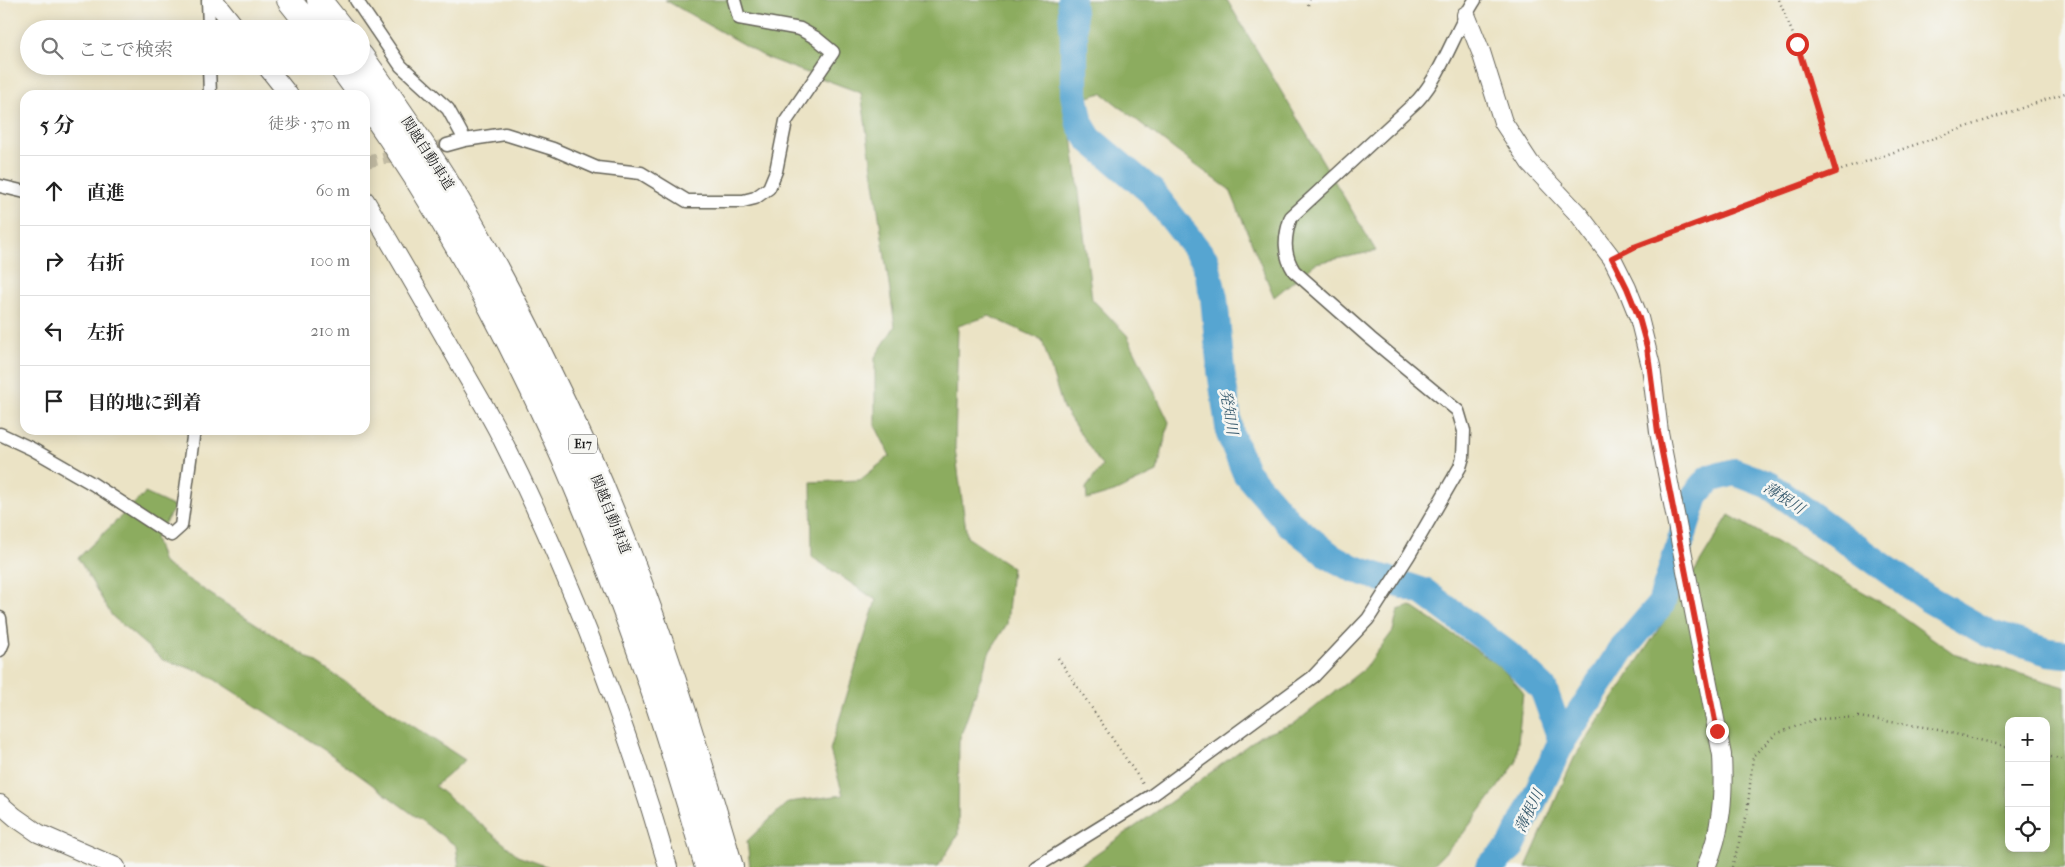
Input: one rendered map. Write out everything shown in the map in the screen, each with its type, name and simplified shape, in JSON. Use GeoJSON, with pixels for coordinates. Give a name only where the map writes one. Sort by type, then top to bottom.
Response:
{"type":"FeatureCollection","features":[{"type":"Feature","properties":{"kind":"highway"},"geometry":{"type":"LineString","coordinates":[[289,0],[305,20]]}},
{"type":"Feature","properties":{"kind":"highway"},"geometry":{"type":"LineString","coordinates":[[319,0],[335,20]]}},
{"type":"Feature","properties":{"kind":"highway","name":"関越自動車道"},"geometry":{"type":"LineString","coordinates":[[370,69],[453,193],[496,268],[586,452],[623,541],[656,630],[686,717],[731,867]]}},
{"type":"Feature","properties":{"kind":"highway"},"geometry":{"type":"LineString","coordinates":[[346,75],[357,90]]}},
{"type":"Feature","properties":{"kind":"highway","name":"関越自動車道"},"geometry":{"type":"LineString","coordinates":[[370,109],[440,217],[523,372],[562,455],[600,546],[634,638],[672,749],[707,867]]}},
{"type":"Feature","properties":{"kind":"street"},"geometry":{"type":"LineString","coordinates":[[208,0],[209,20]]}},
{"type":"Feature","properties":{"kind":"street"},"geometry":{"type":"LineString","coordinates":[[214,0],[230,20]]}},
{"type":"Feature","properties":{"kind":"street"},"geometry":{"type":"LineString","coordinates":[[356,0],[370,20]]}},
{"type":"Feature","properties":{"kind":"street"},"geometry":{"type":"LineString","coordinates":[[447,145],[465,140],[506,134],[528,140],[598,168],[642,174],[687,201],[743,201],[754,198],[769,188],[776,171],[786,121],[833,52],[816,38],[800,29],[739,18],[734,0]]}},
{"type":"Feature","properties":{"kind":"street"},"geometry":{"type":"LineString","coordinates":[[1470,7],[1481,52],[1503,122],[1530,162],[1579,215],[1612,258],[1639,318],[1647,347],[1658,432],[1722,755],[1722,808],[1717,837],[1706,867]]}},
{"type":"Feature","properties":{"kind":"street"},"geometry":{"type":"LineString","coordinates":[[1036,867],[1151,796],[1312,677],[1368,619],[1409,555],[1460,467],[1464,448],[1462,421],[1458,411],[1370,338],[1294,271],[1287,259],[1286,231],[1291,218],[1429,88],[1470,7]]}},
{"type":"Feature","properties":{"kind":"street"},"geometry":{"type":"LineString","coordinates":[[370,21],[401,66],[448,109],[465,140]]}},
{"type":"Feature","properties":{"kind":"street"},"geometry":{"type":"LineString","coordinates":[[209,75],[210,90]]}},
{"type":"Feature","properties":{"kind":"street"},"geometry":{"type":"LineString","coordinates":[[273,75],[285,90]]}},
{"type":"Feature","properties":{"kind":"street"},"geometry":{"type":"LineString","coordinates":[[0,186],[20,191]]}},
{"type":"Feature","properties":{"kind":"street"},"geometry":{"type":"LineString","coordinates":[[370,209],[498,432],[540,520],[579,609],[618,713],[668,867]]}},
{"type":"Feature","properties":{"kind":"street"},"geometry":{"type":"LineString","coordinates":[[0,434],[32,449],[93,484],[171,534],[181,526],[193,435]]}},
{"type":"Feature","properties":{"kind":"street"},"geometry":{"type":"LineString","coordinates":[[0,618],[3,643],[0,650]]}},
{"type":"Feature","properties":{"kind":"street"},"geometry":{"type":"LineString","coordinates":[[0,804],[38,833],[116,867]]}},
{"type":"Feature","properties":{"kind":"path"},"geometry":{"type":"LineString","coordinates":[[1308,5],[1310,0]]}},
{"type":"Feature","properties":{"kind":"path"},"geometry":{"type":"LineString","coordinates":[[1779,0],[1797,44],[1836,172]]}},
{"type":"Feature","properties":{"kind":"path"},"geometry":{"type":"LineString","coordinates":[[1612,258],[1634,247],[1836,172],[2065,93]]}},
{"type":"Feature","properties":{"kind":"path"},"geometry":{"type":"LineString","coordinates":[[1058,658],[1151,796]]}},
{"type":"Feature","properties":{"kind":"path"},"geometry":{"type":"LineString","coordinates":[[1732,867],[1747,814],[1753,756],[1776,734],[1816,719],[1859,717],[1930,728],[2005,746]]}},
{"type":"Feature","properties":{"kind":"path"},"geometry":{"type":"LineString","coordinates":[[2050,757],[2065,760]]}},
{"type":"Feature","properties":{"kind":"green space"},"geometry":{"type":"Polygon","coordinates":[[[665,0],[1227,0],[1376,251],[1316,263],[1274,297],[1230,190],[1102,93],[1068,103],[1092,299],[1127,335],[1169,422],[1157,472],[1114,492],[1087,500],[1086,488],[1102,466],[1063,408],[1042,340],[989,316],[958,326],[955,448],[967,537],[1012,567],[1007,624],[990,651],[959,741],[958,835],[938,867],[750,867],[747,841],[788,802],[843,795],[830,750],[876,600],[812,557],[811,482],[860,480],[890,456],[875,425],[875,357],[895,326],[861,93],[767,58],[665,0]]]}},
{"type":"Feature","properties":{"kind":"green space"},"geometry":{"type":"Polygon","coordinates":[[[145,493],[175,507],[155,538],[163,563],[465,760],[435,786],[520,857],[549,867],[459,867],[456,846],[329,753],[203,672],[163,660],[112,616],[78,558],[145,493]]]}},
{"type":"Feature","properties":{"kind":"green space"},"geometry":{"type":"Polygon","coordinates":[[[1729,515],[1886,605],[1956,655],[2065,687],[2065,867],[1526,867],[1574,758],[1664,621],[1729,515]]]}},
{"type":"Feature","properties":{"kind":"green space"},"geometry":{"type":"Polygon","coordinates":[[[1411,606],[1500,666],[1523,692],[1516,763],[1462,835],[1431,867],[1077,867],[1176,798],[1260,736],[1295,723],[1365,668],[1393,631],[1398,610],[1411,606]]]}},
{"type":"Feature","properties":{"kind":"waterway","name":"発知川"},"geometry":{"type":"LineString","coordinates":[[1071,0],[1074,38],[1074,94],[1080,124],[1089,139],[1152,192],[1205,260],[1214,298],[1221,371],[1230,434],[1246,473],[1289,523],[1330,556],[1352,568],[1424,592],[1508,655],[1543,688],[1562,741]]}},
{"type":"Feature","properties":{"kind":"waterway","name":"薄根川"},"geometry":{"type":"LineString","coordinates":[[1489,867],[1511,847],[1562,741],[1621,651],[1661,604],[1695,496],[1709,479],[1735,472],[1769,485],[1927,598],[1988,633],[2048,652],[2065,654]]}},
{"type":"Feature","properties":{"kind":"tunnel"},"geometry":{"type":"LineString","coordinates":[[370,161],[447,145]]}},
{"type":"Feature","properties":{"kind":"route"},"geometry":{"type":"LineString","coordinates":[[1717,731],[1658,432],[1654,386],[1647,347],[1639,318],[1612,258],[1634,247],[1836,172],[1797,44]]}}]}
